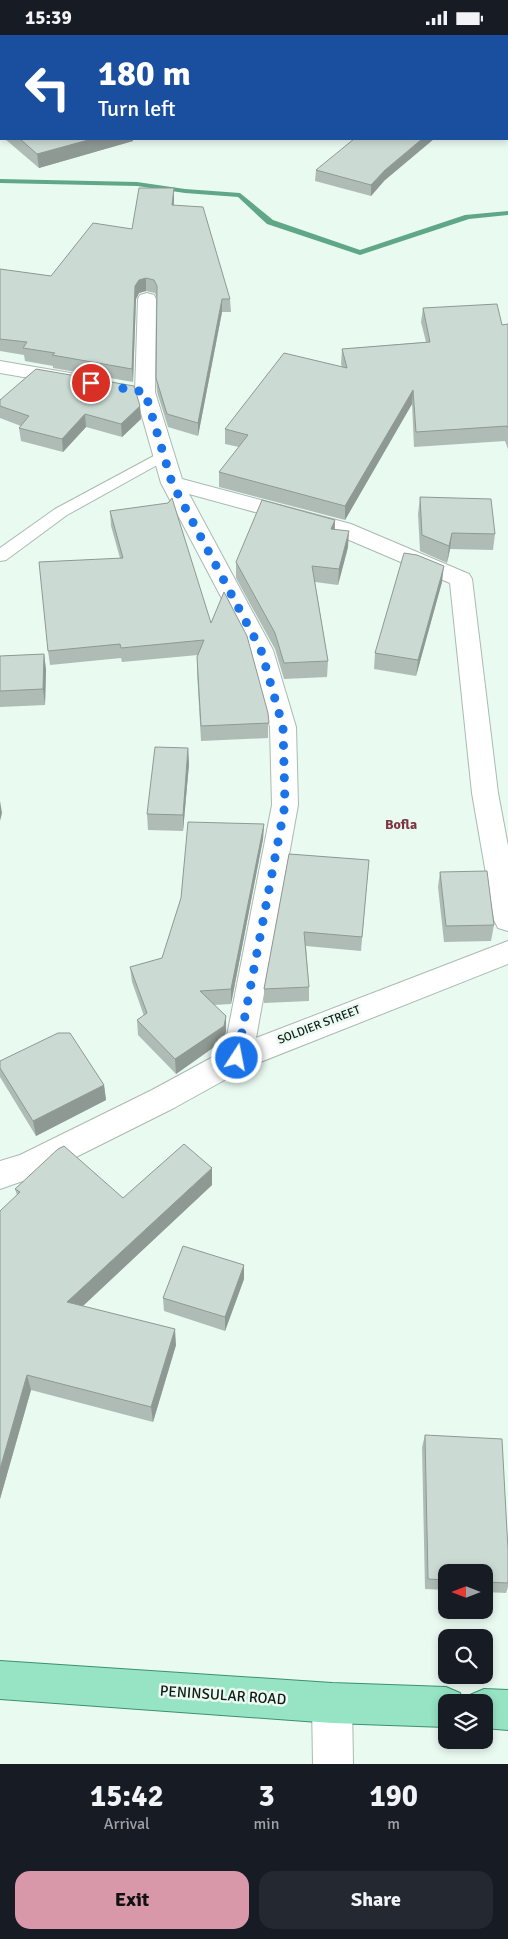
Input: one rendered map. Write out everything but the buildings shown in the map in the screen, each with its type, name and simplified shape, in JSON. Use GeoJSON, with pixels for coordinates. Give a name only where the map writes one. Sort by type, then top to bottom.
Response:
{"type":"FeatureCollection","features":[{"type":"Feature","properties":{"kind":"main road","name":"PENINSULAR ROAD"},"geometry":{"type":"LineString","coordinates":[[0,1680],[332,1703],[438,1707]]}},
{"type":"Feature","properties":{"kind":"main road"},"geometry":{"type":"LineString","coordinates":[[493,1709],[508,1710]]}},
{"type":"Feature","properties":{"kind":"street"},"geometry":{"type":"LineString","coordinates":[[147,299],[136,390],[172,483],[261,650],[283,727],[285,805],[237,1058]]}},
{"type":"Feature","properties":{"kind":"street"},"geometry":{"type":"LineString","coordinates":[[0,367],[87,382]]}},
{"type":"Feature","properties":{"kind":"street"},"geometry":{"type":"LineString","coordinates":[[172,483],[342,529],[462,579],[485,793],[508,920]]}},
{"type":"Feature","properties":{"kind":"street","name":"SOLDIER STREET"},"geometry":{"type":"LineString","coordinates":[[0,1175],[29,1165],[154,1104],[237,1058],[508,952]]}},
{"type":"Feature","properties":{"kind":"street"},"geometry":{"type":"LineString","coordinates":[[332,1703],[333,1764]]}},
{"type":"Feature","properties":{"kind":"lane"},"geometry":{"type":"LineString","coordinates":[[0,556],[61,512],[163,456]]}},
{"type":"Feature","properties":{"kind":"waterway"},"geometry":{"type":"LineString","coordinates":[[0,181],[137,184],[185,191],[240,195],[270,222],[360,253],[468,217],[508,213]]}},
{"type":"Feature","properties":{"kind":"district","name":"Bofla"},"geometry":{"type":"Point","coordinates":[401,824]}},
{"type":"Feature","properties":{"kind":"route"},"geometry":{"type":"LineString","coordinates":[[91,383],[145,392],[172,483],[261,650],[283,727],[285,805],[237,1058]]}}]}
